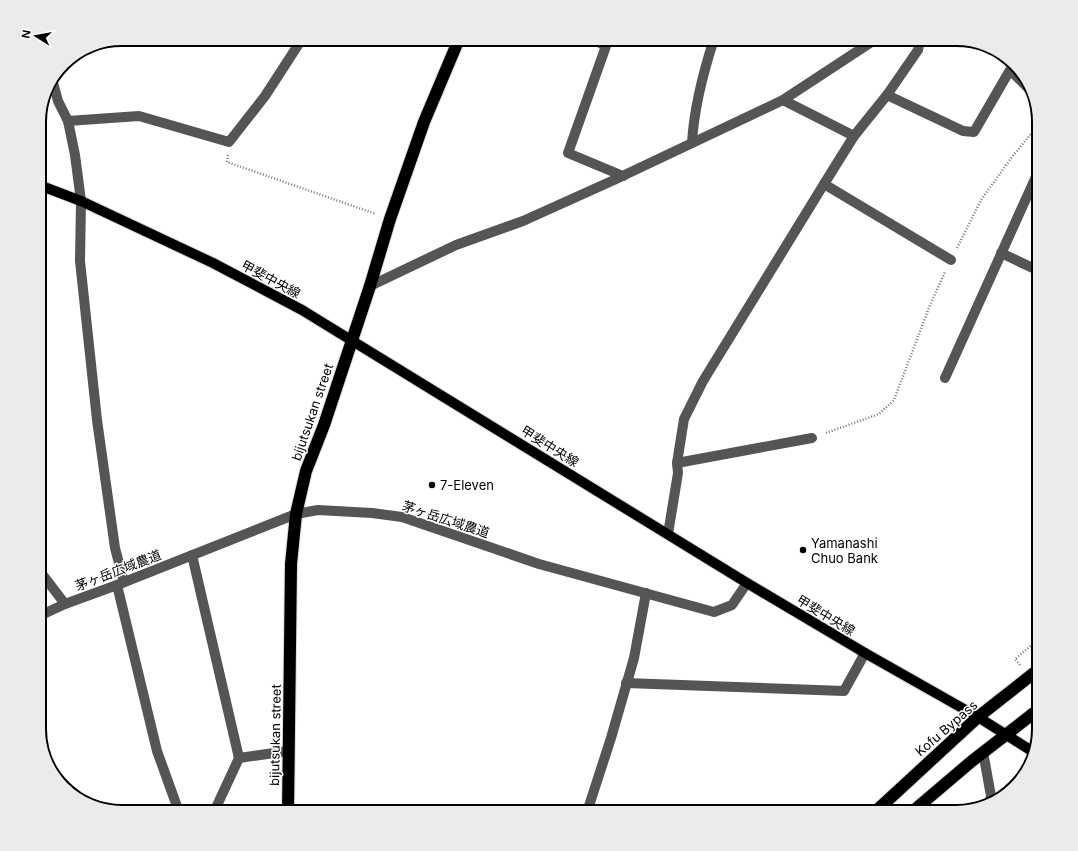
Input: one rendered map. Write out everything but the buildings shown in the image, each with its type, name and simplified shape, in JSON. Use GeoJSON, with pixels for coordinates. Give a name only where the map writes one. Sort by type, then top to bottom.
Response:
{"type":"FeatureCollection","features":[{"type":"Feature","properties":{"kind":"highway","name":"bijutsukan street"},"geometry":{"type":"LineString","coordinates":[[288,805],[291,564],[296,514],[306,471],[324,425],[370,286],[390,219],[424,122],[456,46]]}},
{"type":"Feature","properties":{"kind":"highway","name":"Kofu Bypass"},"geometry":{"type":"LineString","coordinates":[[883,805],[978,717],[1032,675]]}},
{"type":"Feature","properties":{"kind":"highway"},"geometry":{"type":"LineString","coordinates":[[920,805],[983,752],[1032,714]]}},
{"type":"Feature","properties":{"kind":"main road","name":"甲斐中央線"},"geometry":{"type":"LineString","coordinates":[[46,188],[81,201],[213,263],[302,310],[747,583],[865,653],[978,717],[1029,750]]}},
{"type":"Feature","properties":{"kind":"street"},"geometry":{"type":"LineString","coordinates":[[68,121],[139,116],[229,142],[265,96],[297,46]]}},
{"type":"Feature","properties":{"kind":"street"},"geometry":{"type":"LineString","coordinates":[[606,46],[568,153],[623,176]]}},
{"type":"Feature","properties":{"kind":"street"},"geometry":{"type":"LineString","coordinates":[[692,143],[693,120],[703,73],[712,46]]}},
{"type":"Feature","properties":{"kind":"street"},"geometry":{"type":"LineString","coordinates":[[370,286],[456,245],[523,221],[623,176],[783,100],[865,46]]}},
{"type":"Feature","properties":{"kind":"street"},"geometry":{"type":"LineString","coordinates":[[668,534],[678,474],[677,463],[684,419],[703,381],[854,136],[887,95],[918,50],[919,46]]}},
{"type":"Feature","properties":{"kind":"street"},"geometry":{"type":"LineString","coordinates":[[887,95],[963,131],[974,132],[1010,70],[1016,76]]}},
{"type":"Feature","properties":{"kind":"street"},"geometry":{"type":"LineString","coordinates":[[54,87],[58,101],[68,121],[75,155],[81,201],[80,261],[97,420],[120,584],[157,751],[176,805]]}},
{"type":"Feature","properties":{"kind":"street"},"geometry":{"type":"LineString","coordinates":[[783,100],[854,136]]}},
{"type":"Feature","properties":{"kind":"street"},"geometry":{"type":"LineString","coordinates":[[824,184],[951,260]]}},
{"type":"Feature","properties":{"kind":"street"},"geometry":{"type":"LineString","coordinates":[[945,378],[1032,185]]}},
{"type":"Feature","properties":{"kind":"street"},"geometry":{"type":"LineString","coordinates":[[1001,253],[1032,268]]}},
{"type":"Feature","properties":{"kind":"street"},"geometry":{"type":"LineString","coordinates":[[677,463],[812,438]]}},
{"type":"Feature","properties":{"kind":"street","name":"茅ヶ岳広域農道"},"geometry":{"type":"LineString","coordinates":[[46,613],[296,514],[318,510],[372,513],[402,517],[538,564],[714,612],[732,605],[747,583]]}},
{"type":"Feature","properties":{"kind":"street"},"geometry":{"type":"LineString","coordinates":[[192,555],[239,758],[217,805]]}},
{"type":"Feature","properties":{"kind":"street"},"geometry":{"type":"LineString","coordinates":[[46,579],[65,604]]}},
{"type":"Feature","properties":{"kind":"street"},"geometry":{"type":"LineString","coordinates":[[589,805],[611,738],[634,658],[646,593]]}},
{"type":"Feature","properties":{"kind":"street"},"geometry":{"type":"LineString","coordinates":[[626,684],[844,691],[865,653]]}},
{"type":"Feature","properties":{"kind":"street"},"geometry":{"type":"LineString","coordinates":[[239,758],[288,751]]}},
{"type":"Feature","properties":{"kind":"street"},"geometry":{"type":"LineString","coordinates":[[983,752],[991,796]]}},
{"type":"Feature","properties":{"kind":"path"},"geometry":{"type":"LineString","coordinates":[[812,438],[879,414],[894,400],[930,305],[981,200],[1012,157],[1032,133]]}},
{"type":"Feature","properties":{"kind":"path"},"geometry":{"type":"LineString","coordinates":[[229,142],[227,162],[390,219]]}},
{"type":"Feature","properties":{"kind":"path"},"geometry":{"type":"LineString","coordinates":[[1020,665],[1015,659],[1032,645]]}},
{"type":"Feature","properties":{"kind":"place","name":"7-Eleven"},"geometry":{"type":"Point","coordinates":[432,485]}},
{"type":"Feature","properties":{"kind":"place","name":"Yamanashi Chuo Bank"},"geometry":{"type":"Point","coordinates":[803,550]}}]}
